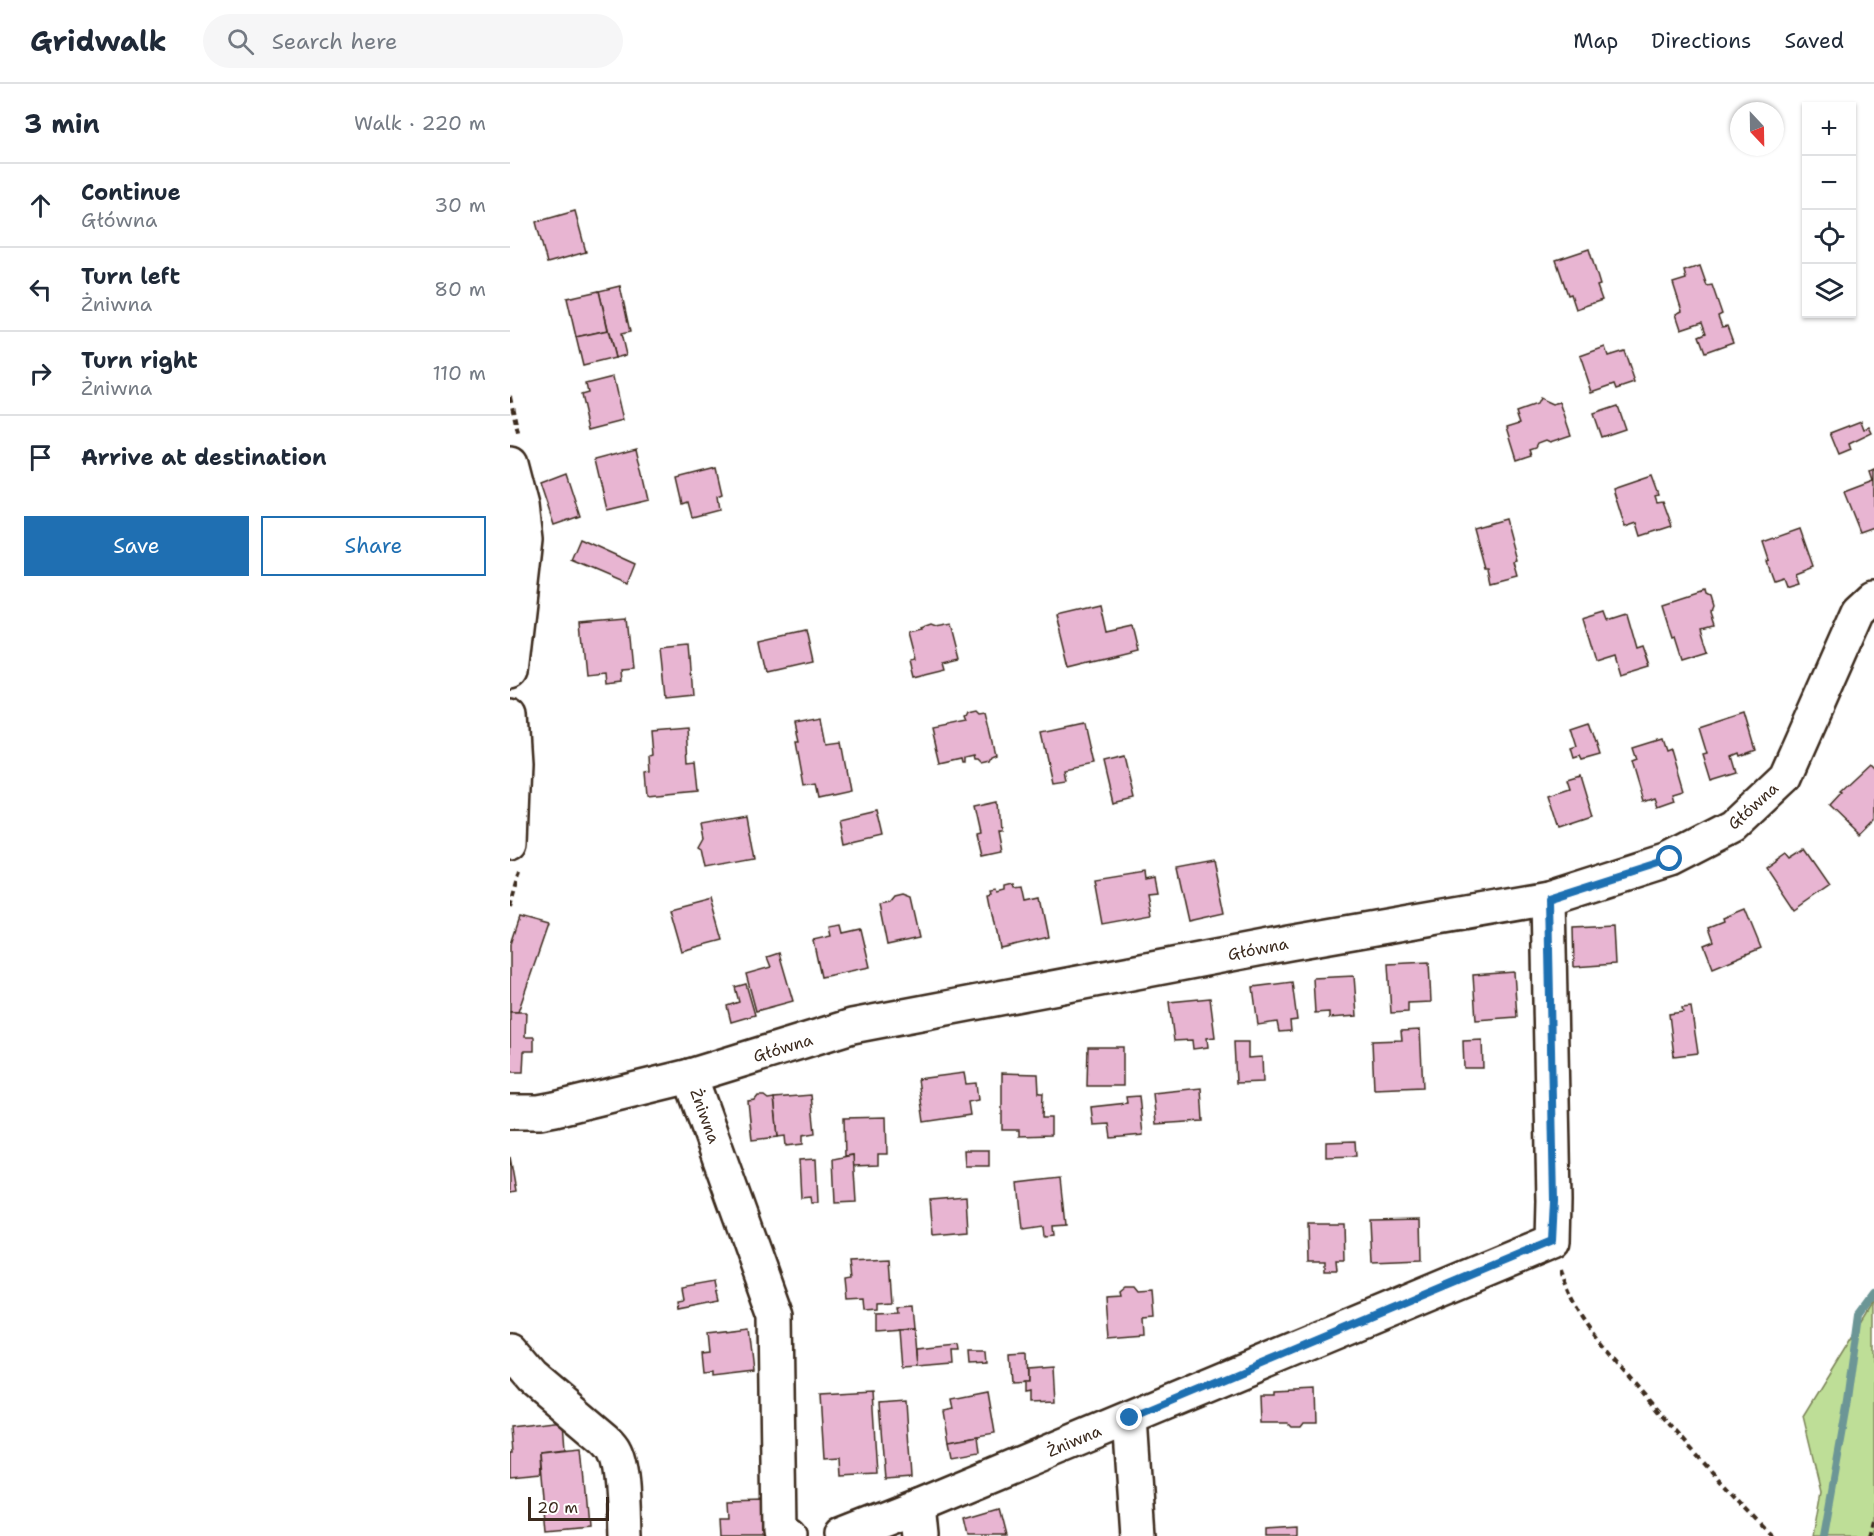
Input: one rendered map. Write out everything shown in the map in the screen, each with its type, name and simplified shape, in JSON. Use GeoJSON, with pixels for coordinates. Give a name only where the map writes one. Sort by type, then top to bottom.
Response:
{"type":"FeatureCollection","features":[{"type":"Feature","properties":{"kind":"street"},"geometry":{"type":"LineString","coordinates":[[510,464],[521,507],[525,540],[510,672]]}},
{"type":"Feature","properties":{"kind":"street","name":"Główna"},"geometry":{"type":"LineString","coordinates":[[510,1113],[555,1109],[690,1076],[852,1026],[1289,943],[1548,898],[1670,859],[1732,827],[1786,776],[1859,612],[1874,597]]}},
{"type":"Feature","properties":{"kind":"street"},"geometry":{"type":"LineString","coordinates":[[510,717],[513,763],[510,842]]}},
{"type":"Feature","properties":{"kind":"street"},"geometry":{"type":"LineString","coordinates":[[1548,898],[1554,1201],[1552,1241]]}},
{"type":"Feature","properties":{"kind":"street","name":"Żniwna"},"geometry":{"type":"LineString","coordinates":[[690,1076],[776,1315],[779,1532],[789,1536]]}},
{"type":"Feature","properties":{"kind":"street","name":"Żniwna"},"geometry":{"type":"LineString","coordinates":[[842,1536],[920,1521],[1130,1418],[1552,1241]]}},
{"type":"Feature","properties":{"kind":"street"},"geometry":{"type":"LineString","coordinates":[[510,1351],[533,1378],[605,1439],[614,1450],[620,1475],[624,1536]]}},
{"type":"Feature","properties":{"kind":"street"},"geometry":{"type":"LineString","coordinates":[[1130,1418],[1138,1536]]}},
{"type":"Feature","properties":{"kind":"path"},"geometry":{"type":"LineString","coordinates":[[1552,1241],[1572,1300],[1591,1331],[1650,1402],[1772,1536]]}},
{"type":"Feature","properties":{"kind":"path"},"geometry":{"type":"LineString","coordinates":[[1869,1536],[1874,1516]]}},
{"type":"Feature","properties":{"kind":"green space"},"geometry":{"type":"Polygon","coordinates":[[[1874,1300],[1874,1536],[1813,1536],[1821,1490],[1803,1416],[1874,1300]]]}},
{"type":"Feature","properties":{"kind":"building"},"geometry":{"type":"Polygon","coordinates":[[[575,211],[586,252],[547,263],[536,222],[575,211]]]}},
{"type":"Feature","properties":{"kind":"building"},"geometry":{"type":"Polygon","coordinates":[[[1589,249],[1602,300],[1576,309],[1571,294],[1568,295],[1556,260],[1589,249]]]}},
{"type":"Feature","properties":{"kind":"building"},"geometry":{"type":"Polygon","coordinates":[[[1700,266],[1707,286],[1712,285],[1722,314],[1718,316],[1722,327],[1727,326],[1733,342],[1705,352],[1699,336],[1706,333],[1702,322],[1681,329],[1676,314],[1682,311],[1673,283],[1686,279],[1684,271],[1700,266]]]}},
{"type":"Feature","properties":{"kind":"building"},"geometry":{"type":"Polygon","coordinates":[[[620,286],[630,332],[621,334],[626,355],[615,358],[599,291],[620,286]]]}},
{"type":"Feature","properties":{"kind":"building"},"geometry":{"type":"Polygon","coordinates":[[[599,291],[608,330],[576,337],[567,298],[599,291]]]}},
{"type":"Feature","properties":{"kind":"building"},"geometry":{"type":"Polygon","coordinates":[[[608,330],[615,358],[583,366],[576,337],[608,330]]]}},
{"type":"Feature","properties":{"kind":"building"},"geometry":{"type":"Polygon","coordinates":[[[1605,347],[1608,356],[1624,351],[1635,383],[1617,389],[1615,384],[1592,392],[1580,356],[1605,347]]]}},
{"type":"Feature","properties":{"kind":"building"},"geometry":{"type":"Polygon","coordinates":[[[613,377],[623,421],[588,430],[580,395],[587,393],[585,384],[613,377]]]}},
{"type":"Feature","properties":{"kind":"building"},"geometry":{"type":"Polygon","coordinates":[[[1539,399],[1552,405],[1560,403],[1571,435],[1550,442],[1546,440],[1538,443],[1536,447],[1530,449],[1532,454],[1517,459],[1507,427],[1520,423],[1516,412],[1536,405],[1539,399]]]}},
{"type":"Feature","properties":{"kind":"building"},"geometry":{"type":"Polygon","coordinates":[[[1617,406],[1625,429],[1601,437],[1593,414],[1617,406]]]}},
{"type":"Feature","properties":{"kind":"building"},"geometry":{"type":"Polygon","coordinates":[[[1861,421],[1864,429],[1869,427],[1872,433],[1849,444],[1851,450],[1839,455],[1830,433],[1861,421]]]}},
{"type":"Feature","properties":{"kind":"building"},"geometry":{"type":"Polygon","coordinates":[[[637,448],[649,500],[607,510],[595,459],[637,448]]]}},
{"type":"Feature","properties":{"kind":"building"},"geometry":{"type":"Polygon","coordinates":[[[716,468],[722,494],[717,496],[719,510],[692,517],[688,502],[683,504],[677,478],[716,468]]]}},
{"type":"Feature","properties":{"kind":"building"},"geometry":{"type":"Polygon","coordinates":[[[1874,470],[1874,527],[1860,532],[1844,492],[1873,481],[1870,472],[1874,470]]]}},
{"type":"Feature","properties":{"kind":"building"},"geometry":{"type":"Polygon","coordinates":[[[566,473],[580,516],[554,525],[540,483],[566,473]]]}},
{"type":"Feature","properties":{"kind":"building"},"geometry":{"type":"Polygon","coordinates":[[[1651,476],[1658,495],[1655,496],[1657,502],[1663,501],[1672,526],[1641,536],[1637,523],[1625,527],[1613,489],[1651,476]]]}},
{"type":"Feature","properties":{"kind":"building"},"geometry":{"type":"Polygon","coordinates":[[[1505,519],[1516,560],[1513,561],[1517,575],[1490,582],[1473,528],[1505,519]]]}},
{"type":"Feature","properties":{"kind":"building"},"geometry":{"type":"Polygon","coordinates":[[[1800,529],[1813,566],[1795,573],[1798,581],[1785,585],[1782,577],[1773,580],[1766,561],[1769,560],[1763,542],[1800,529]]]}},
{"type":"Feature","properties":{"kind":"building"},"geometry":{"type":"Polygon","coordinates":[[[580,539],[635,564],[627,584],[571,560],[580,539]]]}},
{"type":"Feature","properties":{"kind":"building"},"geometry":{"type":"Polygon","coordinates":[[[1703,592],[1708,598],[1713,625],[1702,628],[1709,650],[1683,658],[1676,636],[1673,637],[1663,605],[1703,592]]]}},
{"type":"Feature","properties":{"kind":"building"},"geometry":{"type":"Polygon","coordinates":[[[1100,605],[1106,632],[1133,626],[1139,651],[1070,668],[1057,615],[1100,605]]]}},
{"type":"Feature","properties":{"kind":"building"},"geometry":{"type":"Polygon","coordinates":[[[1605,612],[1608,620],[1627,614],[1637,649],[1643,647],[1650,667],[1620,676],[1614,656],[1595,662],[1582,619],[1605,612]]]}},
{"type":"Feature","properties":{"kind":"building"},"geometry":{"type":"Polygon","coordinates":[[[626,618],[631,668],[619,669],[620,680],[605,682],[604,671],[585,673],[580,622],[626,618]]]}},
{"type":"Feature","properties":{"kind":"building"},"geometry":{"type":"Polygon","coordinates":[[[952,623],[961,658],[944,662],[946,669],[913,677],[909,661],[914,660],[907,633],[921,630],[920,628],[931,624],[936,626],[952,623]]]}},
{"type":"Feature","properties":{"kind":"building"},"geometry":{"type":"Polygon","coordinates":[[[806,630],[813,662],[769,672],[762,640],[806,630]]]}},
{"type":"Feature","properties":{"kind":"building"},"geometry":{"type":"Polygon","coordinates":[[[689,646],[693,695],[665,698],[660,649],[689,646]]]}},
{"type":"Feature","properties":{"kind":"building"},"geometry":{"type":"Polygon","coordinates":[[[976,711],[979,714],[985,713],[995,754],[988,760],[980,762],[974,759],[973,755],[964,757],[964,762],[961,758],[939,763],[931,730],[966,723],[964,718],[968,713],[976,711]]]}},
{"type":"Feature","properties":{"kind":"building"},"geometry":{"type":"Polygon","coordinates":[[[1745,713],[1756,750],[1740,756],[1739,753],[1732,756],[1737,773],[1711,781],[1703,755],[1707,754],[1699,728],[1745,713]]]}},
{"type":"Feature","properties":{"kind":"building"},"geometry":{"type":"Polygon","coordinates":[[[822,719],[827,744],[841,742],[850,791],[818,798],[815,784],[804,786],[795,724],[822,719]]]}},
{"type":"Feature","properties":{"kind":"building"},"geometry":{"type":"Polygon","coordinates":[[[1589,721],[1600,755],[1582,760],[1580,756],[1574,758],[1571,748],[1577,746],[1571,727],[1589,721]]]}},
{"type":"Feature","properties":{"kind":"building"},"geometry":{"type":"Polygon","coordinates":[[[1083,724],[1092,764],[1063,770],[1065,780],[1052,782],[1041,733],[1083,724]]]}},
{"type":"Feature","properties":{"kind":"building"},"geometry":{"type":"Polygon","coordinates":[[[686,728],[688,761],[696,760],[699,790],[647,795],[645,772],[650,771],[649,756],[652,755],[650,731],[686,728]]]}},
{"type":"Feature","properties":{"kind":"building"},"geometry":{"type":"Polygon","coordinates":[[[1661,739],[1665,751],[1670,749],[1682,790],[1672,793],[1674,800],[1657,806],[1654,798],[1643,802],[1631,762],[1636,760],[1632,748],[1661,739]]]}},
{"type":"Feature","properties":{"kind":"building"},"geometry":{"type":"Polygon","coordinates":[[[1124,757],[1134,799],[1113,804],[1103,762],[1124,757]]]}},
{"type":"Feature","properties":{"kind":"building"},"geometry":{"type":"Polygon","coordinates":[[[1869,763],[1874,768],[1874,819],[1859,834],[1829,805],[1841,792],[1839,791],[1869,763]]]}},
{"type":"Feature","properties":{"kind":"building"},"geometry":{"type":"Polygon","coordinates":[[[1580,775],[1593,818],[1560,829],[1549,795],[1570,788],[1567,779],[1580,775]]]}},
{"type":"Feature","properties":{"kind":"building"},"geometry":{"type":"Polygon","coordinates":[[[996,802],[998,831],[995,831],[999,852],[980,856],[975,835],[979,834],[973,807],[996,802]]]}},
{"type":"Feature","properties":{"kind":"building"},"geometry":{"type":"Polygon","coordinates":[[[877,811],[883,837],[844,846],[839,820],[877,811]]]}},
{"type":"Feature","properties":{"kind":"building"},"geometry":{"type":"Polygon","coordinates":[[[746,815],[754,859],[706,868],[702,849],[699,847],[704,838],[701,823],[746,815]]]}},
{"type":"Feature","properties":{"kind":"building"},"geometry":{"type":"Polygon","coordinates":[[[1805,849],[1830,885],[1794,910],[1766,868],[1787,853],[1791,858],[1805,849]]]}},
{"type":"Feature","properties":{"kind":"building"},"geometry":{"type":"Polygon","coordinates":[[[1213,860],[1224,913],[1188,921],[1176,867],[1213,860]]]}},
{"type":"Feature","properties":{"kind":"building"},"geometry":{"type":"Polygon","coordinates":[[[1144,872],[1145,879],[1153,877],[1156,892],[1147,893],[1151,915],[1102,924],[1094,880],[1144,872]]]}},
{"type":"Feature","properties":{"kind":"building"},"geometry":{"type":"Polygon","coordinates":[[[1016,884],[1017,888],[1024,887],[1027,901],[1041,898],[1049,937],[1000,948],[989,894],[994,893],[993,890],[999,889],[1000,892],[1008,890],[1008,886],[1016,884]]]}},
{"type":"Feature","properties":{"kind":"building"},"geometry":{"type":"Polygon","coordinates":[[[902,895],[910,898],[919,938],[887,945],[879,905],[889,903],[894,897],[902,895]]]}},
{"type":"Feature","properties":{"kind":"building"},"geometry":{"type":"Polygon","coordinates":[[[711,898],[723,940],[681,951],[669,909],[711,898]]]}},
{"type":"Feature","properties":{"kind":"building"},"geometry":{"type":"Polygon","coordinates":[[[1745,909],[1761,948],[1713,968],[1704,945],[1714,941],[1709,927],[1745,909]]]}},
{"type":"Feature","properties":{"kind":"building"},"geometry":{"type":"Polygon","coordinates":[[[519,917],[548,925],[518,1012],[510,1012],[510,944],[519,917]]]}},
{"type":"Feature","properties":{"kind":"building"},"geometry":{"type":"Polygon","coordinates":[[[841,925],[843,933],[861,929],[870,967],[821,977],[813,940],[831,936],[829,927],[841,925]]]}},
{"type":"Feature","properties":{"kind":"building"},"geometry":{"type":"Polygon","coordinates":[[[1613,926],[1615,964],[1574,967],[1573,928],[1613,926]]]}},
{"type":"Feature","properties":{"kind":"building"},"geometry":{"type":"Polygon","coordinates":[[[779,953],[793,1001],[756,1011],[746,974],[771,967],[767,957],[779,953]]]}},
{"type":"Feature","properties":{"kind":"building"},"geometry":{"type":"Polygon","coordinates":[[[1429,962],[1431,1002],[1408,1003],[1408,1012],[1391,1013],[1388,964],[1429,962]]]}},
{"type":"Feature","properties":{"kind":"building"},"geometry":{"type":"Polygon","coordinates":[[[1514,972],[1517,1017],[1476,1020],[1473,975],[1514,972]]]}},
{"type":"Feature","properties":{"kind":"building"},"geometry":{"type":"Polygon","coordinates":[[[1354,976],[1357,1016],[1329,1018],[1329,1012],[1315,1013],[1313,978],[1354,976]]]}},
{"type":"Feature","properties":{"kind":"building"},"geometry":{"type":"Polygon","coordinates":[[[1292,982],[1297,1020],[1290,1021],[1291,1031],[1279,1032],[1277,1022],[1258,1025],[1253,987],[1292,982]]]}},
{"type":"Feature","properties":{"kind":"building"},"geometry":{"type":"Polygon","coordinates":[[[746,984],[755,1015],[731,1022],[727,1006],[739,1002],[735,987],[746,984]]]}},
{"type":"Feature","properties":{"kind":"building"},"geometry":{"type":"Polygon","coordinates":[[[1210,998],[1215,1037],[1207,1038],[1208,1047],[1193,1049],[1192,1040],[1174,1041],[1169,1002],[1210,998]]]}},
{"type":"Feature","properties":{"kind":"building"},"geometry":{"type":"Polygon","coordinates":[[[1691,1007],[1698,1053],[1674,1056],[1669,1014],[1683,1012],[1682,1008],[1691,1007]]]}},
{"type":"Feature","properties":{"kind":"building"},"geometry":{"type":"Polygon","coordinates":[[[510,1012],[526,1012],[525,1037],[534,1037],[534,1051],[524,1051],[523,1072],[510,1072],[510,1012]]]}},
{"type":"Feature","properties":{"kind":"building"},"geometry":{"type":"Polygon","coordinates":[[[1420,1030],[1423,1087],[1374,1089],[1372,1041],[1402,1040],[1401,1031],[1420,1030]]]}},
{"type":"Feature","properties":{"kind":"building"},"geometry":{"type":"Polygon","coordinates":[[[1482,1040],[1483,1068],[1464,1068],[1463,1041],[1482,1040]]]}},
{"type":"Feature","properties":{"kind":"building"},"geometry":{"type":"Polygon","coordinates":[[[1234,1042],[1248,1042],[1248,1058],[1262,1057],[1263,1082],[1236,1083],[1234,1042]]]}},
{"type":"Feature","properties":{"kind":"building"},"geometry":{"type":"Polygon","coordinates":[[[1088,1047],[1123,1047],[1123,1086],[1087,1086],[1088,1047]]]}},
{"type":"Feature","properties":{"kind":"building"},"geometry":{"type":"Polygon","coordinates":[[[964,1073],[966,1084],[976,1083],[978,1100],[968,1102],[970,1115],[924,1122],[918,1079],[964,1073]]]}},
{"type":"Feature","properties":{"kind":"building"},"geometry":{"type":"Polygon","coordinates":[[[1002,1073],[1038,1074],[1039,1093],[1043,1093],[1042,1118],[1051,1118],[1051,1135],[1019,1136],[1019,1130],[1002,1130],[1002,1073]]]}},
{"type":"Feature","properties":{"kind":"building"},"geometry":{"type":"Polygon","coordinates":[[[1201,1088],[1203,1121],[1156,1124],[1153,1093],[1201,1088]]]}},
{"type":"Feature","properties":{"kind":"building"},"geometry":{"type":"Polygon","coordinates":[[[811,1095],[815,1133],[803,1135],[803,1144],[786,1146],[785,1136],[778,1137],[774,1098],[811,1095]]]}},
{"type":"Feature","properties":{"kind":"building"},"geometry":{"type":"Polygon","coordinates":[[[758,1096],[774,1098],[778,1137],[752,1140],[748,1101],[755,1100],[758,1096]]]}},
{"type":"Feature","properties":{"kind":"building"},"geometry":{"type":"Polygon","coordinates":[[[1139,1096],[1143,1135],[1111,1138],[1109,1124],[1093,1125],[1091,1107],[1127,1103],[1126,1097],[1139,1096]]]}},
{"type":"Feature","properties":{"kind":"building"},"geometry":{"type":"Polygon","coordinates":[[[886,1117],[887,1154],[878,1154],[878,1165],[853,1166],[853,1155],[845,1156],[844,1118],[886,1117]]]}},
{"type":"Feature","properties":{"kind":"building"},"geometry":{"type":"Polygon","coordinates":[[[1355,1141],[1356,1156],[1326,1157],[1326,1142],[1355,1141]]]}},
{"type":"Feature","properties":{"kind":"building"},"geometry":{"type":"Polygon","coordinates":[[[964,1150],[989,1150],[989,1166],[965,1166],[964,1150]]]}},
{"type":"Feature","properties":{"kind":"building"},"geometry":{"type":"Polygon","coordinates":[[[853,1155],[856,1202],[835,1203],[833,1159],[853,1155]]]}},
{"type":"Feature","properties":{"kind":"building"},"geometry":{"type":"Polygon","coordinates":[[[510,1157],[516,1191],[510,1192],[510,1157]]]}},
{"type":"Feature","properties":{"kind":"building"},"geometry":{"type":"Polygon","coordinates":[[[816,1159],[818,1203],[811,1203],[810,1197],[801,1198],[799,1160],[816,1159]]]}},
{"type":"Feature","properties":{"kind":"building"},"geometry":{"type":"Polygon","coordinates":[[[1060,1178],[1065,1225],[1051,1226],[1052,1236],[1043,1237],[1042,1227],[1023,1230],[1018,1183],[1060,1178]]]}},
{"type":"Feature","properties":{"kind":"building"},"geometry":{"type":"Polygon","coordinates":[[[966,1196],[968,1232],[933,1235],[930,1199],[966,1196]]]}},
{"type":"Feature","properties":{"kind":"building"},"geometry":{"type":"Polygon","coordinates":[[[1421,1219],[1422,1260],[1372,1262],[1370,1220],[1421,1219]]]}},
{"type":"Feature","properties":{"kind":"building"},"geometry":{"type":"Polygon","coordinates":[[[1307,1224],[1343,1224],[1344,1260],[1336,1260],[1337,1270],[1325,1270],[1325,1261],[1308,1261],[1307,1224]]]}},
{"type":"Feature","properties":{"kind":"building"},"geometry":{"type":"Polygon","coordinates":[[[890,1260],[893,1301],[878,1302],[878,1309],[865,1310],[864,1299],[847,1300],[845,1280],[851,1279],[849,1262],[890,1260]]]}},
{"type":"Feature","properties":{"kind":"building"},"geometry":{"type":"Polygon","coordinates":[[[715,1281],[719,1298],[678,1306],[677,1299],[683,1298],[681,1287],[715,1281]]]}},
{"type":"Feature","properties":{"kind":"building"},"geometry":{"type":"Polygon","coordinates":[[[1125,1285],[1135,1285],[1139,1290],[1153,1289],[1155,1317],[1144,1318],[1145,1335],[1107,1338],[1104,1295],[1120,1294],[1119,1290],[1125,1285]]]}},
{"type":"Feature","properties":{"kind":"building"},"geometry":{"type":"Polygon","coordinates":[[[912,1305],[914,1329],[876,1332],[876,1313],[898,1312],[897,1306],[912,1305]]]}},
{"type":"Feature","properties":{"kind":"building"},"geometry":{"type":"Polygon","coordinates":[[[749,1328],[754,1372],[712,1377],[712,1373],[703,1374],[701,1354],[709,1353],[707,1333],[749,1328]]]}},
{"type":"Feature","properties":{"kind":"building"},"geometry":{"type":"Polygon","coordinates":[[[914,1329],[917,1368],[901,1369],[898,1330],[914,1329]]]}},
{"type":"Feature","properties":{"kind":"building"},"geometry":{"type":"Polygon","coordinates":[[[958,1346],[959,1352],[953,1352],[954,1365],[917,1368],[916,1350],[958,1346]]]}},
{"type":"Feature","properties":{"kind":"building"},"geometry":{"type":"Polygon","coordinates":[[[1026,1352],[1027,1383],[1010,1384],[1008,1353],[1026,1352]]]}},
{"type":"Feature","properties":{"kind":"building"},"geometry":{"type":"Polygon","coordinates":[[[968,1353],[984,1353],[985,1364],[969,1365],[968,1353]]]}},
{"type":"Feature","properties":{"kind":"building"},"geometry":{"type":"Polygon","coordinates":[[[1053,1367],[1055,1402],[1028,1403],[1028,1392],[1022,1393],[1022,1383],[1027,1383],[1027,1369],[1053,1367]]]}},
{"type":"Feature","properties":{"kind":"building"},"geometry":{"type":"Polygon","coordinates":[[[1316,1390],[1317,1422],[1304,1422],[1301,1426],[1291,1426],[1288,1423],[1260,1423],[1259,1395],[1316,1390]]]}},
{"type":"Feature","properties":{"kind":"building"},"geometry":{"type":"Polygon","coordinates":[[[872,1392],[877,1474],[842,1476],[841,1457],[824,1458],[820,1395],[872,1392]]]}},
{"type":"Feature","properties":{"kind":"building"},"geometry":{"type":"Polygon","coordinates":[[[988,1392],[995,1433],[949,1441],[944,1411],[954,1409],[952,1399],[988,1392]]]}},
{"type":"Feature","properties":{"kind":"building"},"geometry":{"type":"Polygon","coordinates":[[[906,1401],[911,1478],[885,1480],[879,1403],[906,1401]]]}},
{"type":"Feature","properties":{"kind":"building"},"geometry":{"type":"Polygon","coordinates":[[[563,1421],[565,1449],[540,1452],[541,1473],[510,1476],[510,1453],[512,1453],[510,1427],[563,1421]]]}},
{"type":"Feature","properties":{"kind":"building"},"geometry":{"type":"Polygon","coordinates":[[[978,1436],[980,1452],[952,1457],[949,1441],[978,1436]]]}},
{"type":"Feature","properties":{"kind":"building"},"geometry":{"type":"Polygon","coordinates":[[[581,1448],[588,1528],[547,1532],[540,1452],[581,1448]]]}},
{"type":"Feature","properties":{"kind":"building"},"geometry":{"type":"Polygon","coordinates":[[[764,1499],[765,1536],[721,1536],[720,1517],[729,1517],[728,1500],[764,1499]]]}},
{"type":"Feature","properties":{"kind":"building"},"geometry":{"type":"Polygon","coordinates":[[[997,1509],[1004,1536],[967,1536],[963,1519],[997,1509]]]}},
{"type":"Feature","properties":{"kind":"building"},"geometry":{"type":"Polygon","coordinates":[[[1296,1527],[1296,1536],[1264,1536],[1264,1529],[1296,1527]]]}},
{"type":"Feature","properties":{"kind":"waterway"},"geometry":{"type":"LineString","coordinates":[[1824,1536],[1848,1401],[1860,1312],[1874,1293]]}},
{"type":"Feature","properties":{"kind":"route"},"geometry":{"type":"LineString","coordinates":[[1130,1418],[1552,1241],[1554,1201],[1548,898],[1670,859]]}}]}
